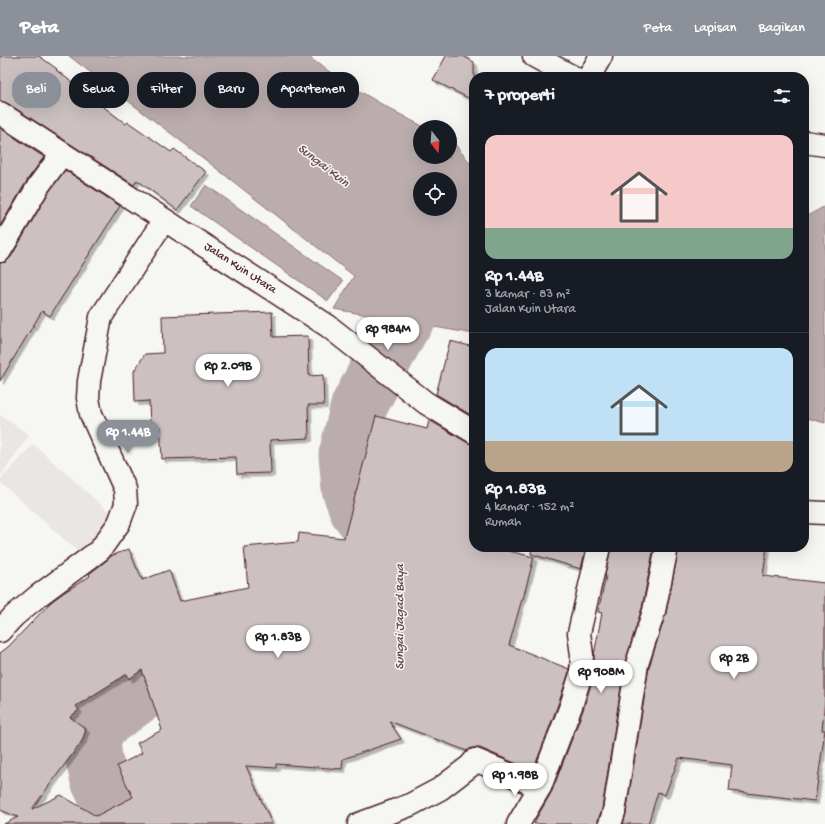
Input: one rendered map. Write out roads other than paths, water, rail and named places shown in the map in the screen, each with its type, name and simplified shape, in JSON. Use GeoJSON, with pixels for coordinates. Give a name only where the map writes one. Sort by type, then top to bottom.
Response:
{"type":"FeatureCollection","features":[{"type":"Feature","properties":{"kind":"street"},"geometry":{"type":"LineString","coordinates":[[534,56],[564,72]]}},
{"type":"Feature","properties":{"kind":"street"},"geometry":{"type":"LineString","coordinates":[[592,72],[601,56]]}},
{"type":"Feature","properties":{"kind":"street","name":"Jalan Kuin Utara"},"geometry":{"type":"LineString","coordinates":[[0,113],[328,326],[426,403],[469,429]]}},
{"type":"Feature","properties":{"kind":"street"},"geometry":{"type":"LineString","coordinates":[[809,143],[825,145]]}},
{"type":"Feature","properties":{"kind":"street"},"geometry":{"type":"LineString","coordinates":[[0,251],[39,186],[62,154]]}},
{"type":"Feature","properties":{"kind":"street"},"geometry":{"type":"LineString","coordinates":[[0,631],[14,616],[38,596],[100,550],[119,523],[126,504],[125,489],[91,414],[88,398],[89,381],[101,317],[164,220]]}},
{"type":"Feature","properties":{"kind":"street"},"geometry":{"type":"LineString","coordinates":[[809,512],[825,512]]}},
{"type":"Feature","properties":{"kind":"street"},"geometry":{"type":"LineString","coordinates":[[518,824],[540,787],[572,706],[581,674],[582,655],[579,633],[598,552]]}},
{"type":"Feature","properties":{"kind":"street"},"geometry":{"type":"LineString","coordinates":[[610,824],[614,812],[637,664],[654,611],[666,552]]}},
{"type":"Feature","properties":{"kind":"street"},"geometry":{"type":"LineString","coordinates":[[359,824],[410,805],[440,789],[470,766],[475,760],[540,787]]}},
{"type":"Feature","properties":{"kind":"water","name":"Sungai Kuin"},"geometry":{"type":"Polygon","coordinates":[[[69,56],[307,56],[329,72],[267,72],[267,108],[359,108],[359,91],[413,121],[413,164],[457,164],[457,147],[469,162],[469,333],[334,309],[354,276],[137,108],[196,108],[196,72],[137,72],[137,108],[129,102],[129,72],[90,72],[69,56]]]}},
{"type":"Feature","properties":{"kind":"water"},"geometry":{"type":"Polygon","coordinates":[[[206,185],[343,281],[328,301],[191,206],[206,185]]]}},
{"type":"Feature","properties":{"kind":"water"},"geometry":{"type":"Polygon","coordinates":[[[825,206],[825,423],[809,418],[809,215],[825,206]]]}},
{"type":"Feature","properties":{"kind":"waterway","name":"Sungai Jagad Baya"},"geometry":{"type":"LineString","coordinates":[[401,560],[396,547],[383,534],[370,525],[358,510],[350,489],[347,455],[359,406],[399,330],[443,260]]}},
{"type":"Feature","properties":{"kind":"waterway","name":"Sungai Jagad Baya"},"geometry":{"type":"LineString","coordinates":[[120,824],[99,780],[94,759],[92,739],[100,723],[143,692],[162,686],[188,684],[226,690]]}}]}
